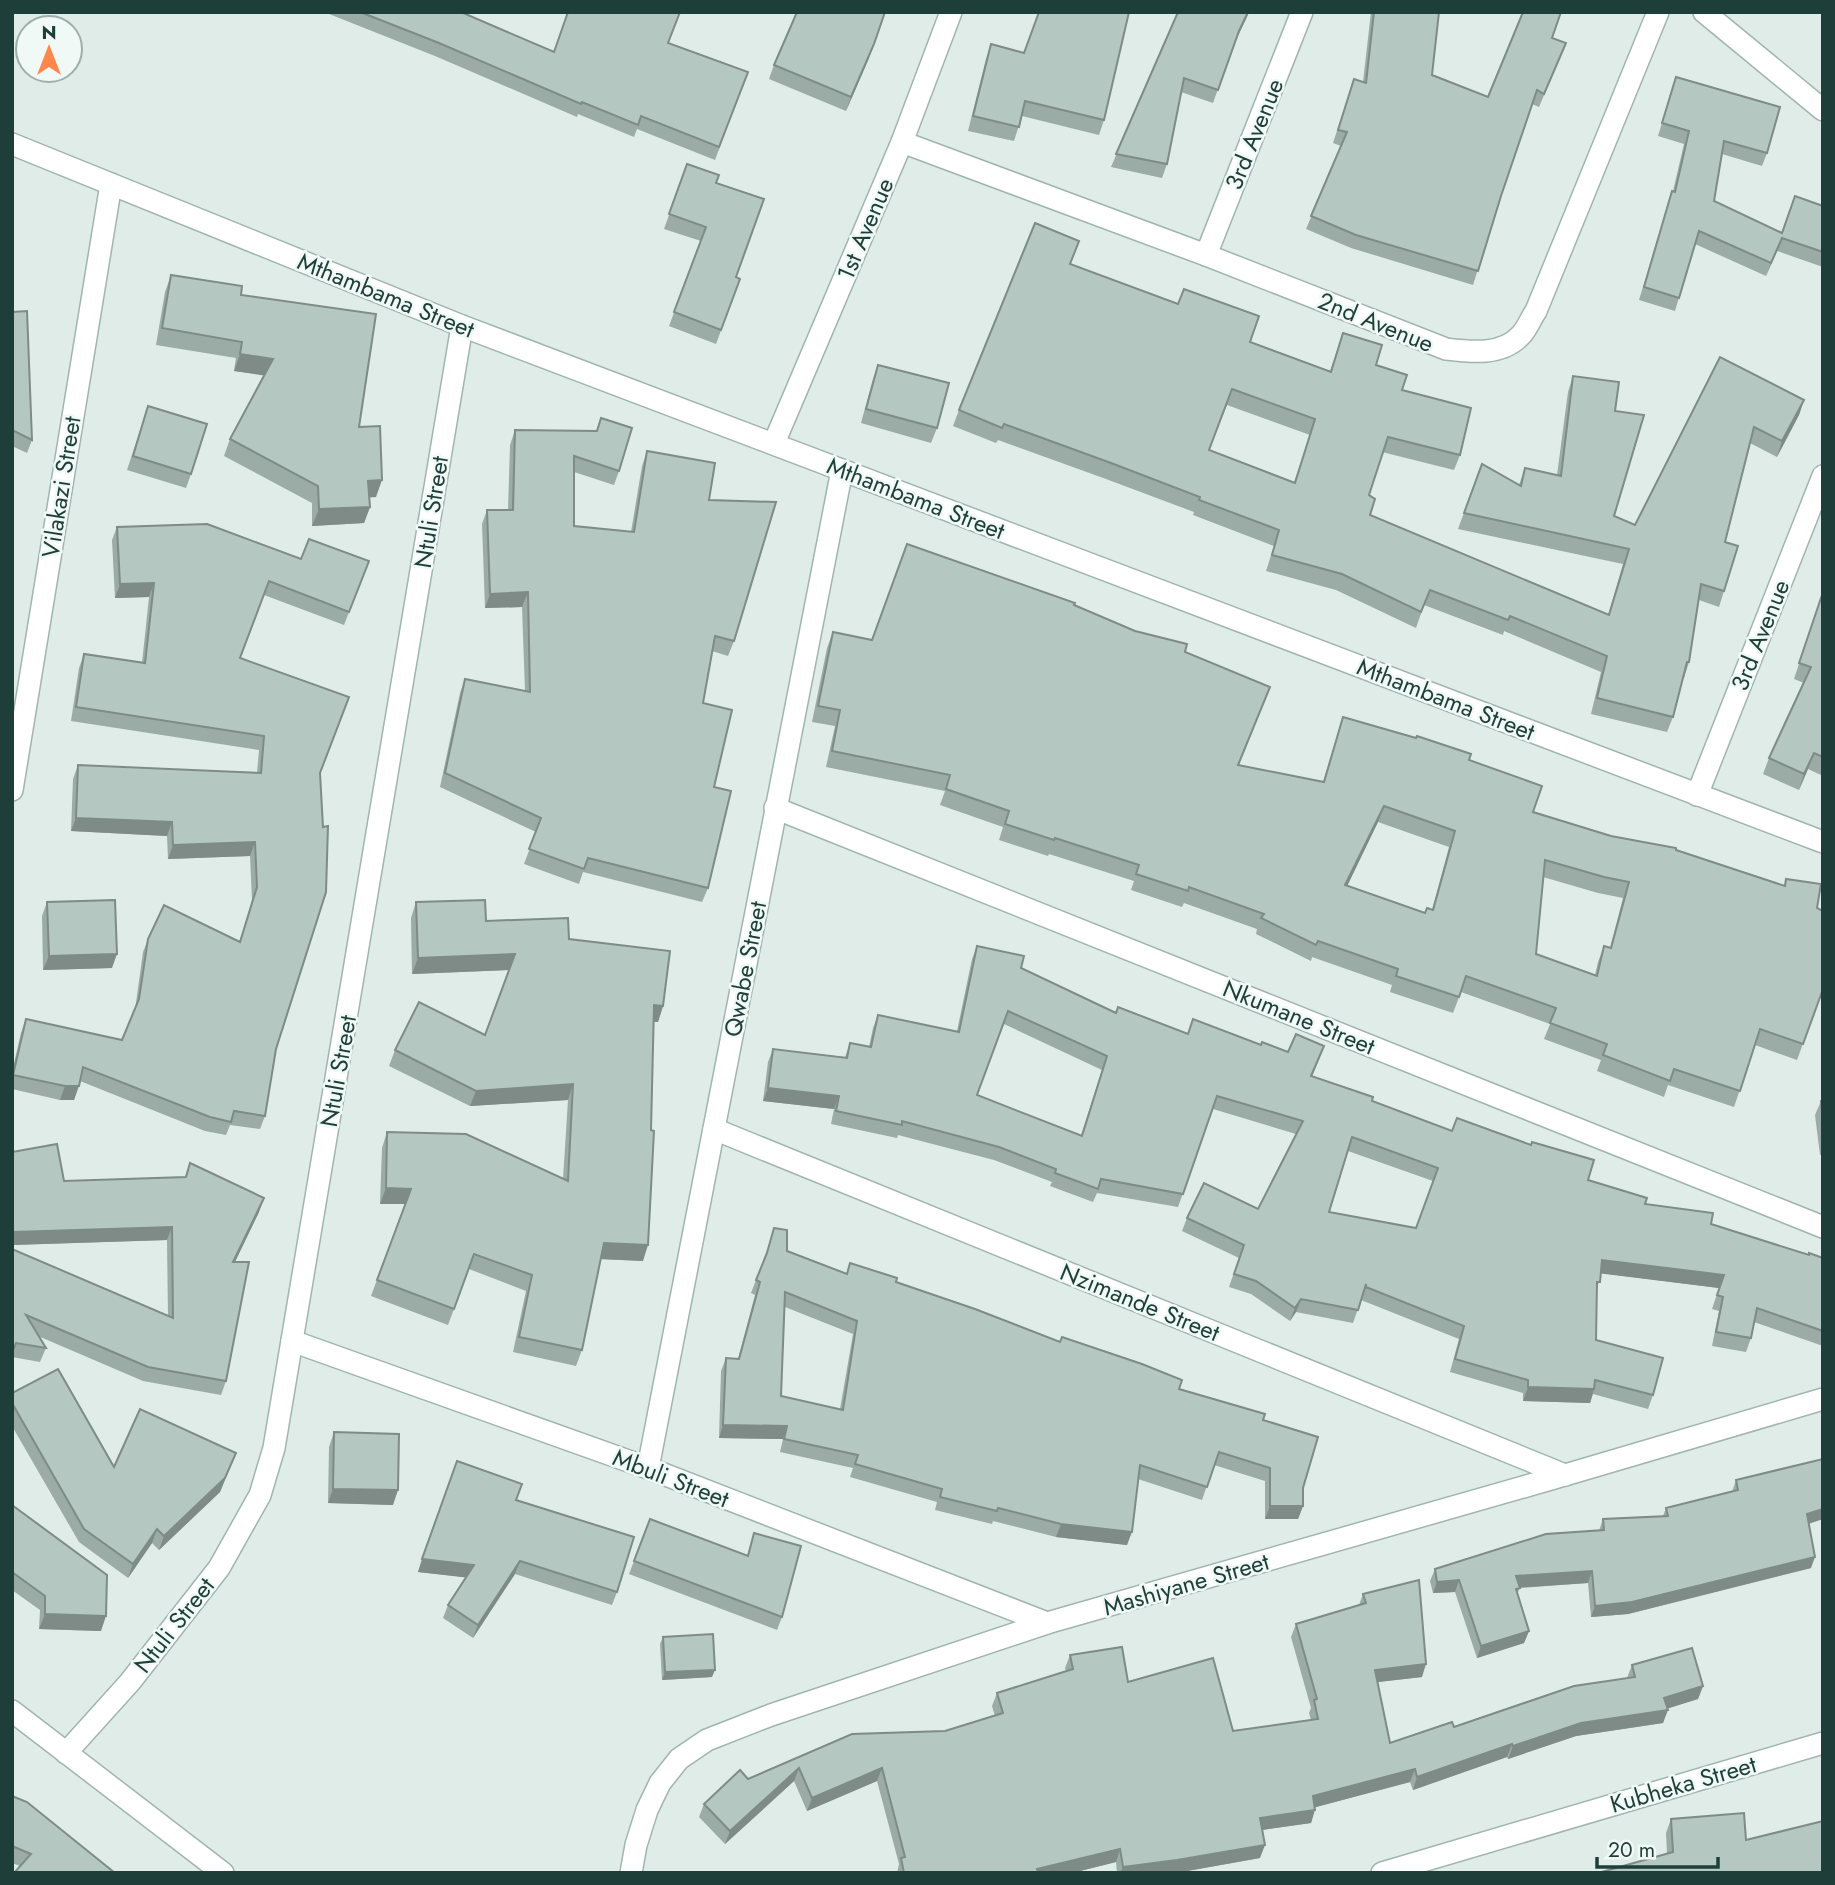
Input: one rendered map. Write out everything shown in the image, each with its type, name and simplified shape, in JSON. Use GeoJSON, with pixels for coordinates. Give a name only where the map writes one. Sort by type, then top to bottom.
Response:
{"type":"FeatureCollection","features":[{"type":"Feature","properties":{"kind":"street","name":"1st Avenue"},"geometry":{"type":"LineString","coordinates":[[774,443],[902,142],[951,12]]}},
{"type":"Feature","properties":{"kind":"street","name":"3rd Avenue"},"geometry":{"type":"LineString","coordinates":[[1206,255],[1302,12]]}},
{"type":"Feature","properties":{"kind":"street","name":"2nd Avenue"},"geometry":{"type":"LineString","coordinates":[[902,142],[1206,255],[1446,349],[1478,352],[1506,346],[1522,335],[1536,311],[1658,12]]}},
{"type":"Feature","properties":{"kind":"street"},"geometry":{"type":"LineString","coordinates":[[1704,12],[1823,110]]}},
{"type":"Feature","properties":{"kind":"street","name":"Mthambama Street"},"geometry":{"type":"LineString","coordinates":[[12,144],[462,326],[1823,842]]}},
{"type":"Feature","properties":{"kind":"street","name":"Vilakazi Street"},"geometry":{"type":"LineString","coordinates":[[12,790],[110,184]]}},
{"type":"Feature","properties":{"kind":"street","name":"Ntuli Street"},"geometry":{"type":"LineString","coordinates":[[66,1753],[130,1682],[219,1568],[260,1495],[274,1448],[462,326]]}},
{"type":"Feature","properties":{"kind":"street","name":"Qwabe Street"},"geometry":{"type":"LineString","coordinates":[[648,1468],[842,470]]}},
{"type":"Feature","properties":{"kind":"street","name":"3rd Avenue"},"geometry":{"type":"LineString","coordinates":[[1697,794],[1823,476]]}},
{"type":"Feature","properties":{"kind":"street","name":"Nkumane Street"},"geometry":{"type":"LineString","coordinates":[[775,808],[1823,1227]]}},
{"type":"Feature","properties":{"kind":"street","name":"Nzimande Street"},"geometry":{"type":"LineString","coordinates":[[715,1129],[1565,1475]]}},
{"type":"Feature","properties":{"kind":"street","name":"Mbuli Street"},"geometry":{"type":"LineString","coordinates":[[292,1341],[648,1468],[1047,1623]]}},
{"type":"Feature","properties":{"kind":"street","name":"Mashiyane Street"},"geometry":{"type":"LineString","coordinates":[[631,1873],[647,1810],[660,1783],[679,1759],[707,1740],[771,1715],[1047,1623],[1823,1399]]}},
{"type":"Feature","properties":{"kind":"street"},"geometry":{"type":"LineString","coordinates":[[12,1711],[223,1873]]}},
{"type":"Feature","properties":{"kind":"street","name":"Kubheka Street"},"geometry":{"type":"LineString","coordinates":[[1382,1873],[1823,1743]]}},
{"type":"Feature","properties":{"kind":"building"},"geometry":{"type":"Polygon","coordinates":[[[360,12],[461,12],[554,52],[568,12],[680,12],[668,43],[748,72],[719,147],[641,116],[638,125],[582,102],[581,104],[360,12]]]}},
{"type":"Feature","properties":{"kind":"building"},"geometry":{"type":"Polygon","coordinates":[[[797,12],[885,12],[851,97],[774,65],[797,12]]]}},
{"type":"Feature","properties":{"kind":"building"},"geometry":{"type":"Polygon","coordinates":[[[1039,12],[1129,12],[1104,120],[1025,101],[1019,127],[973,116],[991,44],[1024,53],[1039,12]]]}},
{"type":"Feature","properties":{"kind":"building"},"geometry":{"type":"Polygon","coordinates":[[[1178,12],[1248,12],[1218,90],[1184,78],[1167,164],[1116,154],[1178,12]]]}},
{"type":"Feature","properties":{"kind":"building"},"geometry":{"type":"Polygon","coordinates":[[[1374,12],[1439,12],[1432,75],[1488,97],[1523,12],[1561,12],[1552,38],[1566,43],[1544,94],[1537,90],[1478,271],[1356,235],[1311,216],[1347,132],[1338,130],[1354,79],[1366,83],[1374,12]]]}},
{"type":"Feature","properties":{"kind":"building"},"geometry":{"type":"Polygon","coordinates":[[[1676,77],[1780,107],[1767,153],[1724,141],[1714,201],[1782,233],[1795,196],[1823,206],[1823,252],[1782,238],[1771,263],[1699,231],[1679,298],[1644,287],[1672,191],[1675,192],[1689,131],[1662,123],[1676,77]]]}},
{"type":"Feature","properties":{"kind":"building"},"geometry":{"type":"Polygon","coordinates":[[[687,164],[719,175],[716,183],[764,199],[736,277],[740,279],[721,330],[674,312],[706,227],[669,214],[687,164]]]}},
{"type":"Feature","properties":{"kind":"building"},"geometry":{"type":"Polygon","coordinates":[[[1035,223],[1079,241],[1070,264],[1178,304],[1184,289],[1259,316],[1250,342],[1331,372],[1343,333],[1382,345],[1376,365],[1407,375],[1402,390],[1471,408],[1460,455],[1388,437],[1369,495],[1375,499],[1370,515],[1609,615],[1629,549],[1464,513],[1482,464],[1521,486],[1525,468],[1561,476],[1573,376],[1619,382],[1615,411],[1644,415],[1614,516],[1635,525],[1720,357],[1804,400],[1782,441],[1754,427],[1725,542],[1738,546],[1724,591],[1701,584],[1689,662],[1673,717],[1597,698],[1607,656],[1510,616],[1508,620],[1430,590],[1421,612],[1342,574],[1272,555],[1279,530],[1111,463],[1004,424],[1002,428],[959,410],[1035,223]],[[1232,389],[1209,450],[1295,483],[1315,419],[1232,389]]]}},
{"type":"Feature","properties":{"kind":"building"},"geometry":{"type":"Polygon","coordinates":[[[171,275],[242,286],[241,295],[376,314],[359,427],[380,426],[382,480],[368,481],[370,507],[319,509],[318,486],[230,439],[273,359],[240,354],[242,342],[162,328],[171,275]]]}},
{"type":"Feature","properties":{"kind":"building"},"geometry":{"type":"Polygon","coordinates":[[[27,311],[32,440],[12,430],[12,312],[27,311]]]}},
{"type":"Feature","properties":{"kind":"building"},"geometry":{"type":"Polygon","coordinates":[[[878,365],[949,383],[937,428],[866,409],[878,365]]]}},
{"type":"Feature","properties":{"kind":"building"},"geometry":{"type":"Polygon","coordinates":[[[148,406],[207,424],[191,474],[133,456],[148,406]]]}},
{"type":"Feature","properties":{"kind":"building"},"geometry":{"type":"Polygon","coordinates":[[[601,418],[632,428],[619,471],[574,456],[574,526],[634,532],[647,451],[715,463],[709,500],[776,502],[734,641],[715,636],[703,703],[732,710],[714,787],[731,791],[708,888],[588,858],[584,869],[529,849],[541,818],[445,773],[465,679],[530,692],[528,592],[490,594],[487,510],[513,510],[515,430],[597,431],[601,418]]]}},
{"type":"Feature","properties":{"kind":"building"},"geometry":{"type":"Polygon","coordinates":[[[207,524],[301,559],[309,539],[369,561],[349,612],[269,581],[240,658],[349,697],[320,773],[323,827],[328,826],[326,892],[276,1049],[265,1116],[234,1111],[231,1122],[210,1117],[83,1067],[79,1086],[65,1086],[13,1075],[26,1019],[122,1040],[139,999],[148,939],[164,905],[240,942],[257,887],[255,842],[173,845],[172,822],[76,818],[78,765],[261,773],[264,736],[76,707],[84,654],[145,663],[154,583],[120,584],[117,527],[207,524]]]}},
{"type":"Feature","properties":{"kind":"building"},"geometry":{"type":"Polygon","coordinates":[[[907,544],[1075,603],[1074,605],[1135,631],[1187,644],[1185,652],[1270,687],[1238,765],[1324,782],[1343,717],[1416,738],[1417,736],[1471,754],[1469,760],[1542,786],[1533,812],[1611,836],[1676,848],[1785,886],[1786,879],[1821,884],[1817,908],[1823,911],[1823,989],[1803,1044],[1760,1029],[1740,1091],[1674,1069],[1670,1081],[1603,1055],[1607,1044],[1550,1023],[1556,1008],[1466,976],[1459,997],[1396,976],[1398,969],[1318,941],[1316,945],[1261,918],[1264,914],[1189,887],[1188,891],[1136,874],[1139,865],[1005,824],[1009,811],[946,789],[950,775],[832,751],[840,710],[818,706],[833,632],[872,640],[907,544]],[[1384,806],[1345,885],[1425,913],[1427,908],[1433,910],[1455,831],[1384,806]],[[1545,860],[1536,954],[1597,976],[1604,946],[1611,948],[1629,882],[1545,860]]]}},
{"type":"Feature","properties":{"kind":"building"},"geometry":{"type":"Polygon","coordinates":[[[1823,592],[1823,757],[1814,753],[1804,774],[1769,758],[1811,667],[1799,663],[1823,592]]]}},
{"type":"Feature","properties":{"kind":"building"},"geometry":{"type":"Polygon","coordinates":[[[115,900],[117,954],[49,956],[47,902],[115,900]]]}},
{"type":"Feature","properties":{"kind":"building"},"geometry":{"type":"Polygon","coordinates":[[[485,900],[486,921],[568,918],[569,939],[670,951],[663,1006],[654,1005],[651,1130],[654,1131],[648,1245],[604,1243],[582,1350],[519,1337],[532,1275],[474,1254],[454,1309],[377,1280],[411,1189],[386,1188],[387,1132],[466,1134],[568,1181],[573,1084],[476,1091],[395,1050],[419,1002],[485,1035],[515,954],[418,958],[416,902],[485,900]]]}},
{"type":"Feature","properties":{"kind":"building"},"geometry":{"type":"Polygon","coordinates":[[[977,946],[1024,956],[1021,968],[1116,1013],[1118,1007],[1188,1034],[1193,1019],[1261,1045],[1262,1042],[1288,1052],[1296,1034],[1324,1046],[1311,1076],[1373,1097],[1372,1101],[1452,1131],[1457,1118],[1531,1145],[1532,1142],[1594,1160],[1588,1180],[1647,1198],[1645,1204],[1713,1213],[1711,1224],[1823,1258],[1823,1331],[1757,1308],[1751,1338],[1716,1332],[1723,1297],[1717,1295],[1724,1275],[1602,1260],[1600,1282],[1597,1282],[1596,1340],[1663,1358],[1653,1395],[1595,1380],[1594,1389],[1528,1387],[1528,1380],[1455,1359],[1464,1326],[1366,1287],[1366,1284],[1358,1310],[1301,1299],[1295,1308],[1256,1281],[1234,1274],[1244,1245],[1187,1218],[1204,1183],[1258,1209],[1303,1121],[1217,1096],[1183,1194],[1101,1179],[1098,1189],[999,1147],[902,1121],[902,1125],[836,1111],[839,1096],[768,1088],[773,1049],[847,1058],[850,1043],[871,1047],[878,1015],[959,1032],[977,946]],[[1008,1011],[977,1095],[1082,1136],[1107,1056],[1008,1011]],[[1352,1137],[1329,1212],[1416,1228],[1438,1168],[1352,1137]]]}},
{"type":"Feature","properties":{"kind":"building"},"geometry":{"type":"Polygon","coordinates":[[[57,1144],[64,1181],[186,1177],[190,1163],[264,1198],[233,1262],[249,1262],[226,1381],[148,1367],[26,1315],[46,1348],[16,1343],[12,1348],[12,1249],[173,1318],[172,1227],[13,1232],[12,1152],[57,1144]]]}},
{"type":"Feature","properties":{"kind":"building"},"geometry":{"type":"Polygon","coordinates":[[[774,1228],[787,1230],[787,1251],[847,1274],[850,1263],[897,1278],[896,1282],[1060,1342],[1062,1337],[1142,1364],[1182,1380],[1179,1389],[1265,1414],[1263,1420],[1318,1437],[1303,1488],[1303,1506],[1270,1506],[1270,1468],[1219,1452],[1207,1487],[1140,1465],[1132,1532],[1061,1524],[940,1497],[942,1489],[855,1464],[858,1455],[784,1439],[787,1426],[723,1425],[726,1358],[739,1359],[760,1282],[756,1280],[774,1228]],[[785,1292],[781,1396],[843,1410],[857,1321],[785,1292]]]}},
{"type":"Feature","properties":{"kind":"building"},"geometry":{"type":"Polygon","coordinates":[[[58,1369],[114,1467],[140,1409],[236,1453],[225,1478],[164,1536],[157,1529],[133,1564],[84,1529],[12,1403],[12,1393],[58,1369]]]}},
{"type":"Feature","properties":{"kind":"building"},"geometry":{"type":"Polygon","coordinates":[[[334,1432],[399,1434],[398,1490],[333,1489],[334,1432]]]}},
{"type":"Feature","properties":{"kind":"building"},"geometry":{"type":"Polygon","coordinates":[[[1823,1459],[1823,1509],[1807,1514],[1815,1557],[1632,1602],[1595,1606],[1592,1571],[1516,1576],[1520,1588],[1516,1589],[1529,1631],[1481,1646],[1459,1580],[1437,1582],[1435,1569],[1546,1534],[1604,1530],[1603,1519],[1668,1516],[1666,1508],[1738,1490],[1736,1480],[1823,1459]]]}},
{"type":"Feature","properties":{"kind":"building"},"geometry":{"type":"Polygon","coordinates":[[[457,1461],[522,1484],[516,1500],[634,1537],[617,1592],[520,1561],[478,1625],[448,1605],[474,1565],[422,1559],[457,1461]]]}},
{"type":"Feature","properties":{"kind":"building"},"geometry":{"type":"Polygon","coordinates":[[[12,1505],[107,1575],[106,1616],[45,1614],[45,1596],[12,1572],[12,1505]]]}},
{"type":"Feature","properties":{"kind":"building"},"geometry":{"type":"Polygon","coordinates":[[[650,1519],[748,1556],[754,1533],[801,1546],[782,1617],[634,1561],[650,1519]]]}},
{"type":"Feature","properties":{"kind":"building"},"geometry":{"type":"Polygon","coordinates":[[[1419,1580],[1426,1664],[1375,1670],[1390,1743],[1452,1722],[1454,1727],[1574,1686],[1635,1677],[1632,1665],[1692,1648],[1703,1686],[1664,1698],[1668,1710],[1581,1723],[1417,1777],[1415,1769],[1313,1796],[1315,1810],[1260,1818],[1265,1845],[1123,1867],[1120,1849],[1037,1869],[1038,1873],[904,1873],[901,1858],[905,1857],[882,1768],[812,1798],[799,1768],[730,1831],[704,1804],[740,1770],[748,1779],[852,1734],[945,1731],[1003,1713],[997,1693],[1073,1669],[1070,1655],[1122,1647],[1128,1682],[1213,1658],[1233,1731],[1318,1719],[1314,1700],[1317,1699],[1296,1624],[1366,1603],[1363,1594],[1419,1580]]]}},
{"type":"Feature","properties":{"kind":"building"},"geometry":{"type":"Polygon","coordinates":[[[713,1634],[715,1670],[665,1672],[663,1637],[713,1634]]]}},
{"type":"Feature","properties":{"kind":"building"},"geometry":{"type":"Polygon","coordinates":[[[12,1796],[27,1802],[115,1873],[14,1873],[31,1854],[12,1846],[12,1796]]]}},
{"type":"Feature","properties":{"kind":"building"},"geometry":{"type":"Polygon","coordinates":[[[1744,1813],[1746,1840],[1823,1821],[1823,1873],[1598,1873],[1673,1852],[1671,1819],[1744,1813]]]}}]}
